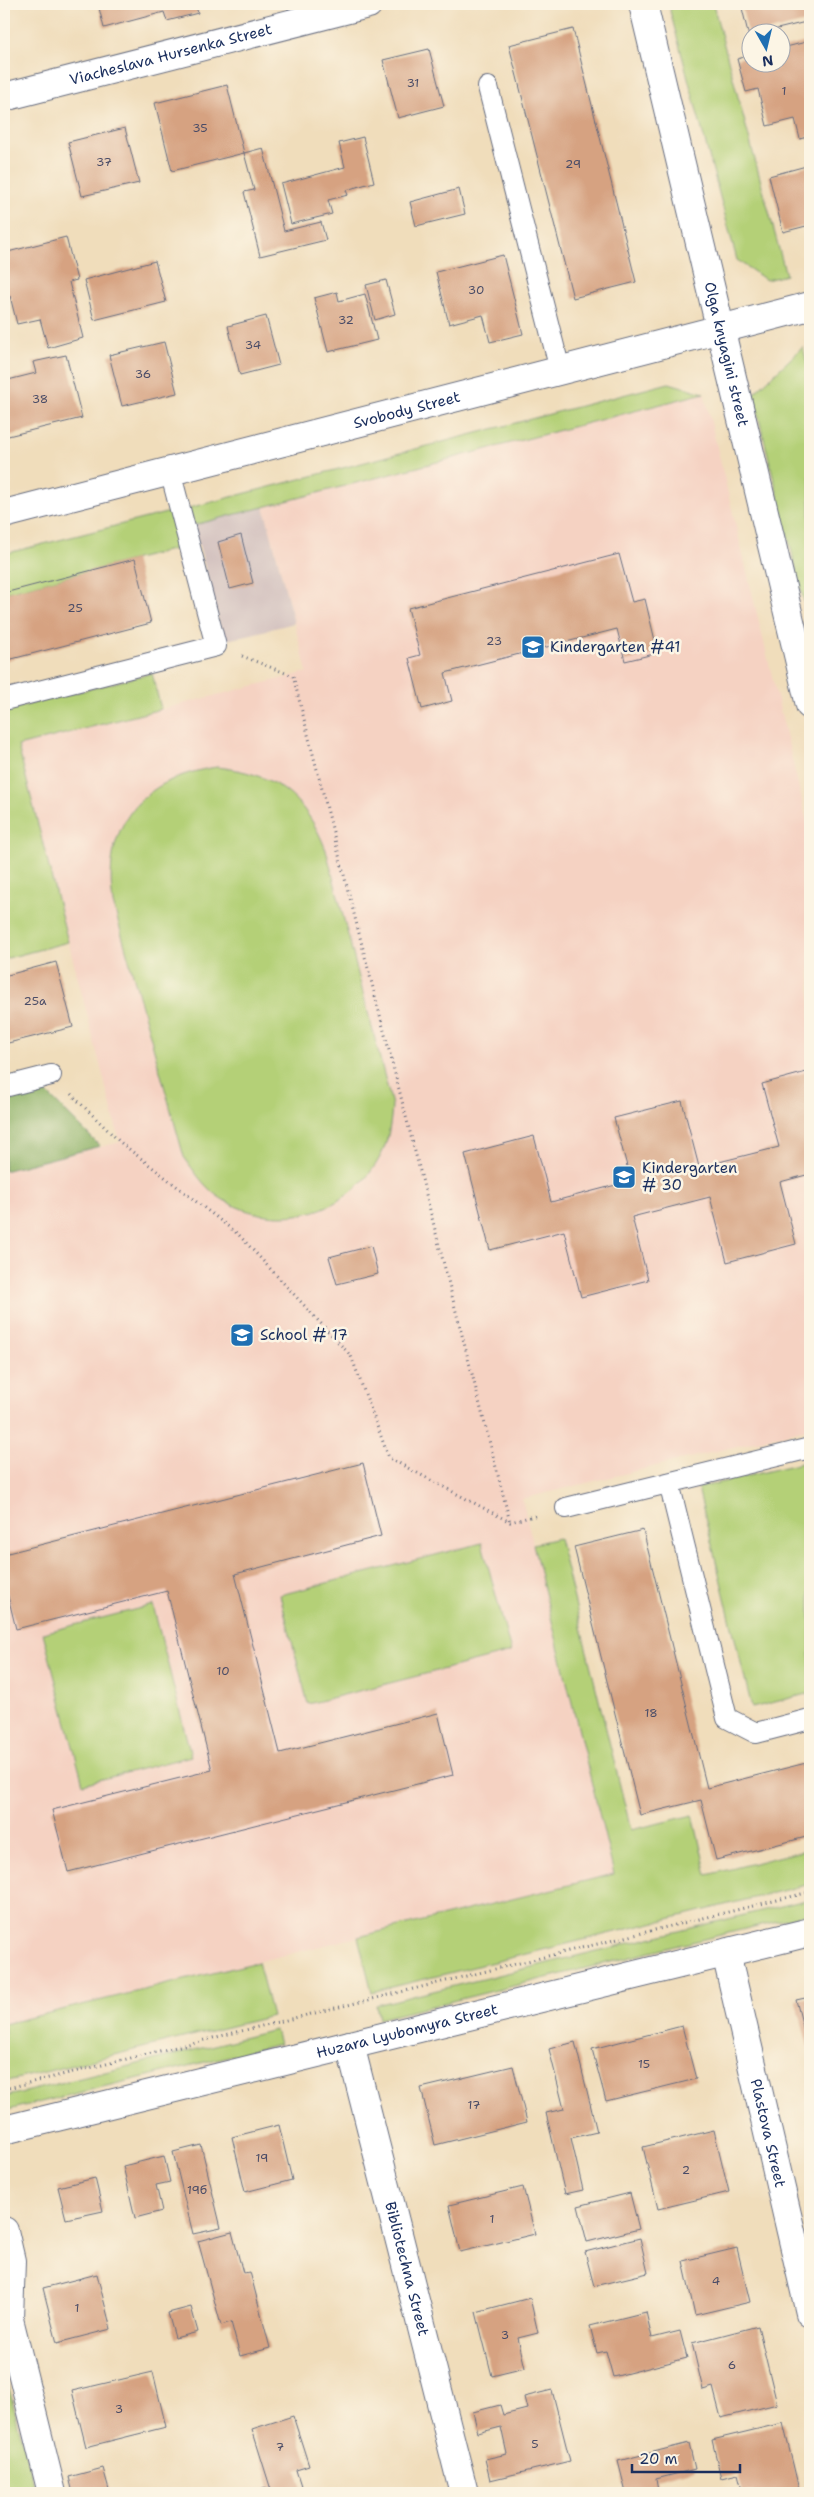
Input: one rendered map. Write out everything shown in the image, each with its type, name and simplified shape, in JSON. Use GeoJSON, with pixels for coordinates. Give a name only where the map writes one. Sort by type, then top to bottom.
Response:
{"type":"FeatureCollection","features":[{"type":"Feature","properties":{"kind":"street","name":"Viacheslava Hursenka Street"},"geometry":{"type":"LineString","coordinates":[[4,97],[368,4]]}},
{"type":"Feature","properties":{"kind":"street","name":"Olga knyagini street"},"geometry":{"type":"LineString","coordinates":[[644,4],[810,705]]}},
{"type":"Feature","properties":{"kind":"street","name":"Svobody Street"},"geometry":{"type":"LineString","coordinates":[[4,514],[810,306]]}},
{"type":"Feature","properties":{"kind":"street","name":"Huzara Lyubomyra Street"},"geometry":{"type":"LineString","coordinates":[[4,2130],[810,1932]]}},
{"type":"Feature","properties":{"kind":"street","name":"Plastova Street"},"geometry":{"type":"LineString","coordinates":[[726,1953],[810,2312]]}},
{"type":"Feature","properties":{"kind":"street","name":"Bibliotechna Street"},"geometry":{"type":"LineString","coordinates":[[350,2045],[464,2493]]}},
{"type":"Feature","properties":{"kind":"street"},"geometry":{"type":"LineString","coordinates":[[4,2231],[11,2262],[6,2321],[52,2493]]}},
{"type":"Feature","properties":{"kind":"lane"},"geometry":{"type":"LineString","coordinates":[[488,87],[560,370]]}},
{"type":"Feature","properties":{"kind":"lane"},"geometry":{"type":"LineString","coordinates":[[4,700],[216,646],[170,471]]}},
{"type":"Feature","properties":{"kind":"lane"},"geometry":{"type":"LineString","coordinates":[[4,1087],[51,1074]]}},
{"type":"Feature","properties":{"kind":"lane"},"geometry":{"type":"LineString","coordinates":[[566,1508],[810,1448]]}},
{"type":"Feature","properties":{"kind":"lane"},"geometry":{"type":"LineString","coordinates":[[669,1483],[727,1718],[756,1733],[810,1720]]}},
{"type":"Feature","properties":{"kind":"path"},"geometry":{"type":"LineString","coordinates":[[216,646],[293,676],[510,1522]]}},
{"type":"Feature","properties":{"kind":"path"},"geometry":{"type":"LineString","coordinates":[[51,1074],[120,1142],[238,1235],[351,1356],[390,1458],[510,1522],[527,1518]]}},
{"type":"Feature","properties":{"kind":"path"},"geometry":{"type":"LineString","coordinates":[[4,2089],[810,1892]]}},
{"type":"Feature","properties":{"kind":"shaded area"},"geometry":{"type":"Polygon","coordinates":[[[704,393],[810,834],[810,1428],[522,1499],[615,1874],[4,2024],[4,1171],[120,1142],[18,746],[307,672],[264,507],[704,393]]]}},
{"type":"Feature","properties":{"kind":"shaded area"},"geometry":{"type":"Polygon","coordinates":[[[264,507],[294,623],[224,641],[194,525],[264,507]]]}},
{"type":"Feature","properties":{"kind":"green space"},"geometry":{"type":"Polygon","coordinates":[[[672,4],[713,4],[786,275],[766,280],[737,260],[670,11],[672,4]]]}},
{"type":"Feature","properties":{"kind":"green space"},"geometry":{"type":"Polygon","coordinates":[[[803,347],[810,377],[810,626],[753,394],[803,347]]]}},
{"type":"Feature","properties":{"kind":"green space"},"geometry":{"type":"Polygon","coordinates":[[[669,383],[704,393],[194,525],[189,508],[669,383]]]}},
{"type":"Feature","properties":{"kind":"green space"},"geometry":{"type":"Polygon","coordinates":[[[170,512],[179,548],[4,593],[4,554],[170,512]]]}},
{"type":"Feature","properties":{"kind":"green space"},"geometry":{"type":"Polygon","coordinates":[[[152,673],[161,709],[18,746],[68,942],[4,959],[4,711],[152,673]]]}},
{"type":"Feature","properties":{"kind":"green space"},"geometry":{"type":"Polygon","coordinates":[[[217,767],[255,775],[285,790],[308,815],[318,831],[326,850],[392,1105],[389,1129],[384,1147],[369,1175],[351,1192],[331,1205],[309,1213],[285,1216],[261,1214],[238,1207],[211,1191],[184,1157],[113,903],[111,875],[114,850],[121,829],[132,810],[148,794],[167,782],[190,773],[217,767]]]}},
{"type":"Feature","properties":{"kind":"green space"},"geometry":{"type":"Polygon","coordinates":[[[40,1086],[100,1146],[4,1171],[4,1096],[40,1086]]]}},
{"type":"Feature","properties":{"kind":"green space"},"geometry":{"type":"Polygon","coordinates":[[[810,1461],[810,1693],[752,1708],[698,1488],[810,1461]]]}},
{"type":"Feature","properties":{"kind":"green space"},"geometry":{"type":"Polygon","coordinates":[[[559,1538],[631,1830],[693,1815],[707,1875],[810,1849],[810,1884],[372,1992],[358,1937],[614,1874],[533,1544],[559,1538]]]}},
{"type":"Feature","properties":{"kind":"green space"},"geometry":{"type":"Polygon","coordinates":[[[482,1543],[511,1652],[308,1704],[280,1595],[482,1543]]]}},
{"type":"Feature","properties":{"kind":"green space"},"geometry":{"type":"Polygon","coordinates":[[[153,1605],[191,1756],[83,1784],[43,1633],[153,1605]]]}},
{"type":"Feature","properties":{"kind":"green space"},"geometry":{"type":"Polygon","coordinates":[[[810,1899],[810,1913],[379,2019],[376,2005],[810,1899]]]}},
{"type":"Feature","properties":{"kind":"green space"},"geometry":{"type":"Polygon","coordinates":[[[258,1962],[272,2016],[4,2082],[4,2024],[258,1962]]]}},
{"type":"Feature","properties":{"kind":"green space"},"geometry":{"type":"Polygon","coordinates":[[[275,2030],[279,2044],[4,2111],[4,2097],[275,2030]]]}},
{"type":"Feature","properties":{"kind":"green space"},"geometry":{"type":"Polygon","coordinates":[[[4,2368],[35,2492],[4,2493],[4,2368]]]}},
{"type":"Feature","properties":{"kind":"building"},"geometry":{"type":"Polygon","coordinates":[[[98,4],[195,4],[198,13],[167,21],[164,12],[104,28],[98,4]]]}},
{"type":"Feature","properties":{"kind":"building"},"geometry":{"type":"Polygon","coordinates":[[[741,4],[810,4],[810,21],[792,25],[792,22],[745,22],[741,4]]]}},
{"type":"Feature","properties":{"kind":"building"},"geometry":{"type":"Polygon","coordinates":[[[573,29],[636,282],[573,298],[509,45],[573,29]]]}},
{"type":"Feature","properties":{"kind":"building"},"geometry":{"type":"Polygon","coordinates":[[[810,41],[810,136],[800,139],[795,119],[767,126],[758,89],[746,92],[737,59],[742,58],[742,72],[792,72],[792,46],[810,41]]]}},
{"type":"Feature","properties":{"kind":"building"},"geometry":{"type":"Polygon","coordinates":[[[429,49],[444,106],[398,118],[383,60],[429,49]]]}},
{"type":"Feature","properties":{"kind":"building"},"geometry":{"type":"Polygon","coordinates":[[[227,85],[244,153],[172,171],[155,103],[227,85]]]}},
{"type":"Feature","properties":{"kind":"building"},"geometry":{"type":"Polygon","coordinates":[[[125,128],[139,183],[82,196],[68,142],[125,128]]]}},
{"type":"Feature","properties":{"kind":"building"},"geometry":{"type":"Polygon","coordinates":[[[363,137],[374,182],[346,190],[348,195],[328,200],[332,214],[291,224],[281,184],[345,167],[339,143],[363,137]]]}},
{"type":"Feature","properties":{"kind":"building"},"geometry":{"type":"Polygon","coordinates":[[[263,148],[284,231],[321,222],[326,240],[260,256],[244,192],[254,190],[244,153],[263,148]]]}},
{"type":"Feature","properties":{"kind":"building"},"geometry":{"type":"Polygon","coordinates":[[[810,165],[810,225],[783,232],[769,176],[810,165]]]}},
{"type":"Feature","properties":{"kind":"building"},"geometry":{"type":"Polygon","coordinates":[[[459,189],[465,214],[416,226],[410,202],[459,189]]]}},
{"type":"Feature","properties":{"kind":"building"},"geometry":{"type":"Polygon","coordinates":[[[66,237],[77,280],[69,282],[83,338],[48,348],[40,319],[17,324],[10,296],[4,298],[4,253],[66,237]]]}},
{"type":"Feature","properties":{"kind":"building"},"geometry":{"type":"Polygon","coordinates":[[[503,255],[523,334],[490,342],[483,315],[449,324],[436,272],[503,255]]]}},
{"type":"Feature","properties":{"kind":"building"},"geometry":{"type":"Polygon","coordinates":[[[155,261],[166,302],[94,320],[84,280],[155,261]]]}},
{"type":"Feature","properties":{"kind":"building"},"geometry":{"type":"Polygon","coordinates":[[[386,280],[395,314],[375,320],[366,285],[386,280]]]}},
{"type":"Feature","properties":{"kind":"building"},"geometry":{"type":"Polygon","coordinates":[[[337,292],[339,301],[365,294],[377,340],[328,352],[314,298],[337,292]]]}},
{"type":"Feature","properties":{"kind":"building"},"geometry":{"type":"Polygon","coordinates":[[[266,316],[279,365],[240,375],[228,326],[266,316]]]}},
{"type":"Feature","properties":{"kind":"building"},"geometry":{"type":"Polygon","coordinates":[[[164,342],[177,393],[122,406],[109,355],[164,342]]]}},
{"type":"Feature","properties":{"kind":"building"},"geometry":{"type":"Polygon","coordinates":[[[66,355],[82,418],[4,437],[4,381],[36,373],[33,362],[66,355]]]}},
{"type":"Feature","properties":{"kind":"building"},"geometry":{"type":"Polygon","coordinates":[[[241,535],[253,583],[230,589],[218,542],[241,535]]]}},
{"type":"Feature","properties":{"kind":"building"},"geometry":{"type":"Polygon","coordinates":[[[619,554],[632,602],[645,599],[658,653],[625,661],[617,629],[445,673],[452,701],[422,709],[409,658],[420,655],[408,608],[619,554]]]}},
{"type":"Feature","properties":{"kind":"building"},"geometry":{"type":"Polygon","coordinates":[[[135,559],[151,623],[4,661],[4,593],[135,559]]]}},
{"type":"Feature","properties":{"kind":"building"},"geometry":{"type":"Polygon","coordinates":[[[56,962],[73,1027],[4,1044],[4,976],[56,962]]]}},
{"type":"Feature","properties":{"kind":"building"},"geometry":{"type":"Polygon","coordinates":[[[810,1071],[810,1174],[780,1182],[796,1244],[727,1262],[710,1197],[632,1217],[648,1280],[581,1297],[564,1231],[490,1250],[465,1154],[534,1136],[551,1202],[631,1181],[614,1118],[682,1101],[699,1167],[779,1147],[762,1084],[810,1071]]]}},
{"type":"Feature","properties":{"kind":"building"},"geometry":{"type":"Polygon","coordinates":[[[371,1246],[378,1274],[337,1284],[329,1257],[371,1246]]]}},
{"type":"Feature","properties":{"kind":"building"},"geometry":{"type":"Polygon","coordinates":[[[363,1463],[381,1536],[235,1574],[280,1753],[438,1713],[453,1775],[68,1872],[52,1810],[212,1770],[167,1591],[16,1629],[4,1580],[4,1554],[363,1463]]]}},
{"type":"Feature","properties":{"kind":"building"},"geometry":{"type":"Polygon","coordinates":[[[643,1530],[707,1788],[810,1762],[810,1836],[716,1860],[701,1800],[640,1815],[574,1547],[643,1530]]]}},
{"type":"Feature","properties":{"kind":"building"},"geometry":{"type":"Polygon","coordinates":[[[810,1997],[810,2054],[796,2000],[810,1997]]]}},
{"type":"Feature","properties":{"kind":"building"},"geometry":{"type":"Polygon","coordinates":[[[682,2026],[696,2079],[606,2101],[592,2049],[682,2026]]]}},
{"type":"Feature","properties":{"kind":"building"},"geometry":{"type":"Polygon","coordinates":[[[575,2042],[597,2132],[571,2138],[583,2190],[565,2194],[546,2113],[564,2109],[549,2049],[575,2042]]]}},
{"type":"Feature","properties":{"kind":"building"},"geometry":{"type":"Polygon","coordinates":[[[513,2066],[527,2122],[435,2145],[421,2088],[513,2066]]]}},
{"type":"Feature","properties":{"kind":"building"},"geometry":{"type":"Polygon","coordinates":[[[279,2125],[292,2180],[245,2192],[232,2137],[279,2125]]]}},
{"type":"Feature","properties":{"kind":"building"},"geometry":{"type":"Polygon","coordinates":[[[714,2130],[729,2192],[658,2209],[643,2147],[714,2130]]]}},
{"type":"Feature","properties":{"kind":"building"},"geometry":{"type":"Polygon","coordinates":[[[201,2145],[221,2228],[193,2234],[173,2152],[201,2145]]]}},
{"type":"Feature","properties":{"kind":"building"},"geometry":{"type":"Polygon","coordinates":[[[164,2156],[170,2182],[156,2185],[162,2211],[135,2218],[123,2166],[164,2156]]]}},
{"type":"Feature","properties":{"kind":"building"},"geometry":{"type":"Polygon","coordinates":[[[95,2178],[103,2211],[66,2219],[58,2187],[95,2178]]]}},
{"type":"Feature","properties":{"kind":"building"},"geometry":{"type":"Polygon","coordinates":[[[523,2187],[535,2234],[460,2252],[449,2205],[523,2187]]]}},
{"type":"Feature","properties":{"kind":"building"},"geometry":{"type":"Polygon","coordinates":[[[630,2193],[639,2229],[587,2242],[578,2206],[630,2193]]]}},
{"type":"Feature","properties":{"kind":"building"},"geometry":{"type":"Polygon","coordinates":[[[232,2232],[243,2273],[250,2272],[270,2348],[240,2356],[231,2322],[221,2325],[198,2241],[232,2232]]]}},
{"type":"Feature","properties":{"kind":"building"},"geometry":{"type":"Polygon","coordinates":[[[640,2238],[648,2273],[594,2286],[585,2252],[640,2238]]]}},
{"type":"Feature","properties":{"kind":"building"},"geometry":{"type":"Polygon","coordinates":[[[737,2248],[750,2302],[695,2315],[683,2261],[737,2248]]]}},
{"type":"Feature","properties":{"kind":"building"},"geometry":{"type":"Polygon","coordinates":[[[97,2274],[111,2329],[57,2343],[43,2288],[97,2274]]]}},
{"type":"Feature","properties":{"kind":"building"},"geometry":{"type":"Polygon","coordinates":[[[530,2298],[538,2333],[518,2338],[525,2368],[492,2376],[476,2312],[530,2298]]]}},
{"type":"Feature","properties":{"kind":"building"},"geometry":{"type":"Polygon","coordinates":[[[191,2307],[198,2332],[175,2338],[168,2313],[191,2307]]]}},
{"type":"Feature","properties":{"kind":"building"},"geometry":{"type":"Polygon","coordinates":[[[646,2312],[652,2338],[680,2331],[687,2358],[613,2377],[606,2351],[597,2353],[590,2326],[646,2312]]]}},
{"type":"Feature","properties":{"kind":"building"},"geometry":{"type":"Polygon","coordinates":[[[758,2326],[777,2404],[721,2418],[713,2387],[703,2390],[692,2343],[758,2326]]]}},
{"type":"Feature","properties":{"kind":"building"},"geometry":{"type":"Polygon","coordinates":[[[153,2372],[166,2427],[86,2447],[72,2391],[153,2372]]]}},
{"type":"Feature","properties":{"kind":"building"},"geometry":{"type":"Polygon","coordinates":[[[552,2390],[570,2461],[490,2480],[485,2459],[507,2454],[501,2427],[478,2433],[473,2412],[500,2405],[503,2415],[527,2409],[524,2397],[552,2390]]]}},
{"type":"Feature","properties":{"kind":"building"},"geometry":{"type":"Polygon","coordinates":[[[293,2416],[309,2466],[296,2470],[302,2489],[289,2493],[272,2493],[252,2429],[293,2416]]]}},
{"type":"Feature","properties":{"kind":"building"},"geometry":{"type":"Polygon","coordinates":[[[783,2423],[799,2489],[782,2493],[743,2493],[738,2474],[721,2478],[712,2440],[783,2423]]]}},
{"type":"Feature","properties":{"kind":"building"},"geometry":{"type":"Polygon","coordinates":[[[689,2443],[695,2469],[656,2479],[658,2491],[626,2493],[618,2461],[689,2443]]]}},
{"type":"Feature","properties":{"kind":"building"},"geometry":{"type":"Polygon","coordinates":[[[103,2468],[110,2493],[73,2493],[69,2477],[103,2468]]]}},
{"type":"Feature","properties":{"kind":"building"},"geometry":{"type":"Polygon","coordinates":[[[266,2488],[268,2493],[251,2493],[266,2488]]]}},
{"type":"Feature","properties":{"kind":"place","name":"Kindergarten #41"},"geometry":{"type":"Point","coordinates":[533,647]}},
{"type":"Feature","properties":{"kind":"place","name":"Kindergarten # 30"},"geometry":{"type":"Point","coordinates":[624,1177]}},
{"type":"Feature","properties":{"kind":"place","name":"School # 17"},"geometry":{"type":"Point","coordinates":[242,1335]}}]}
